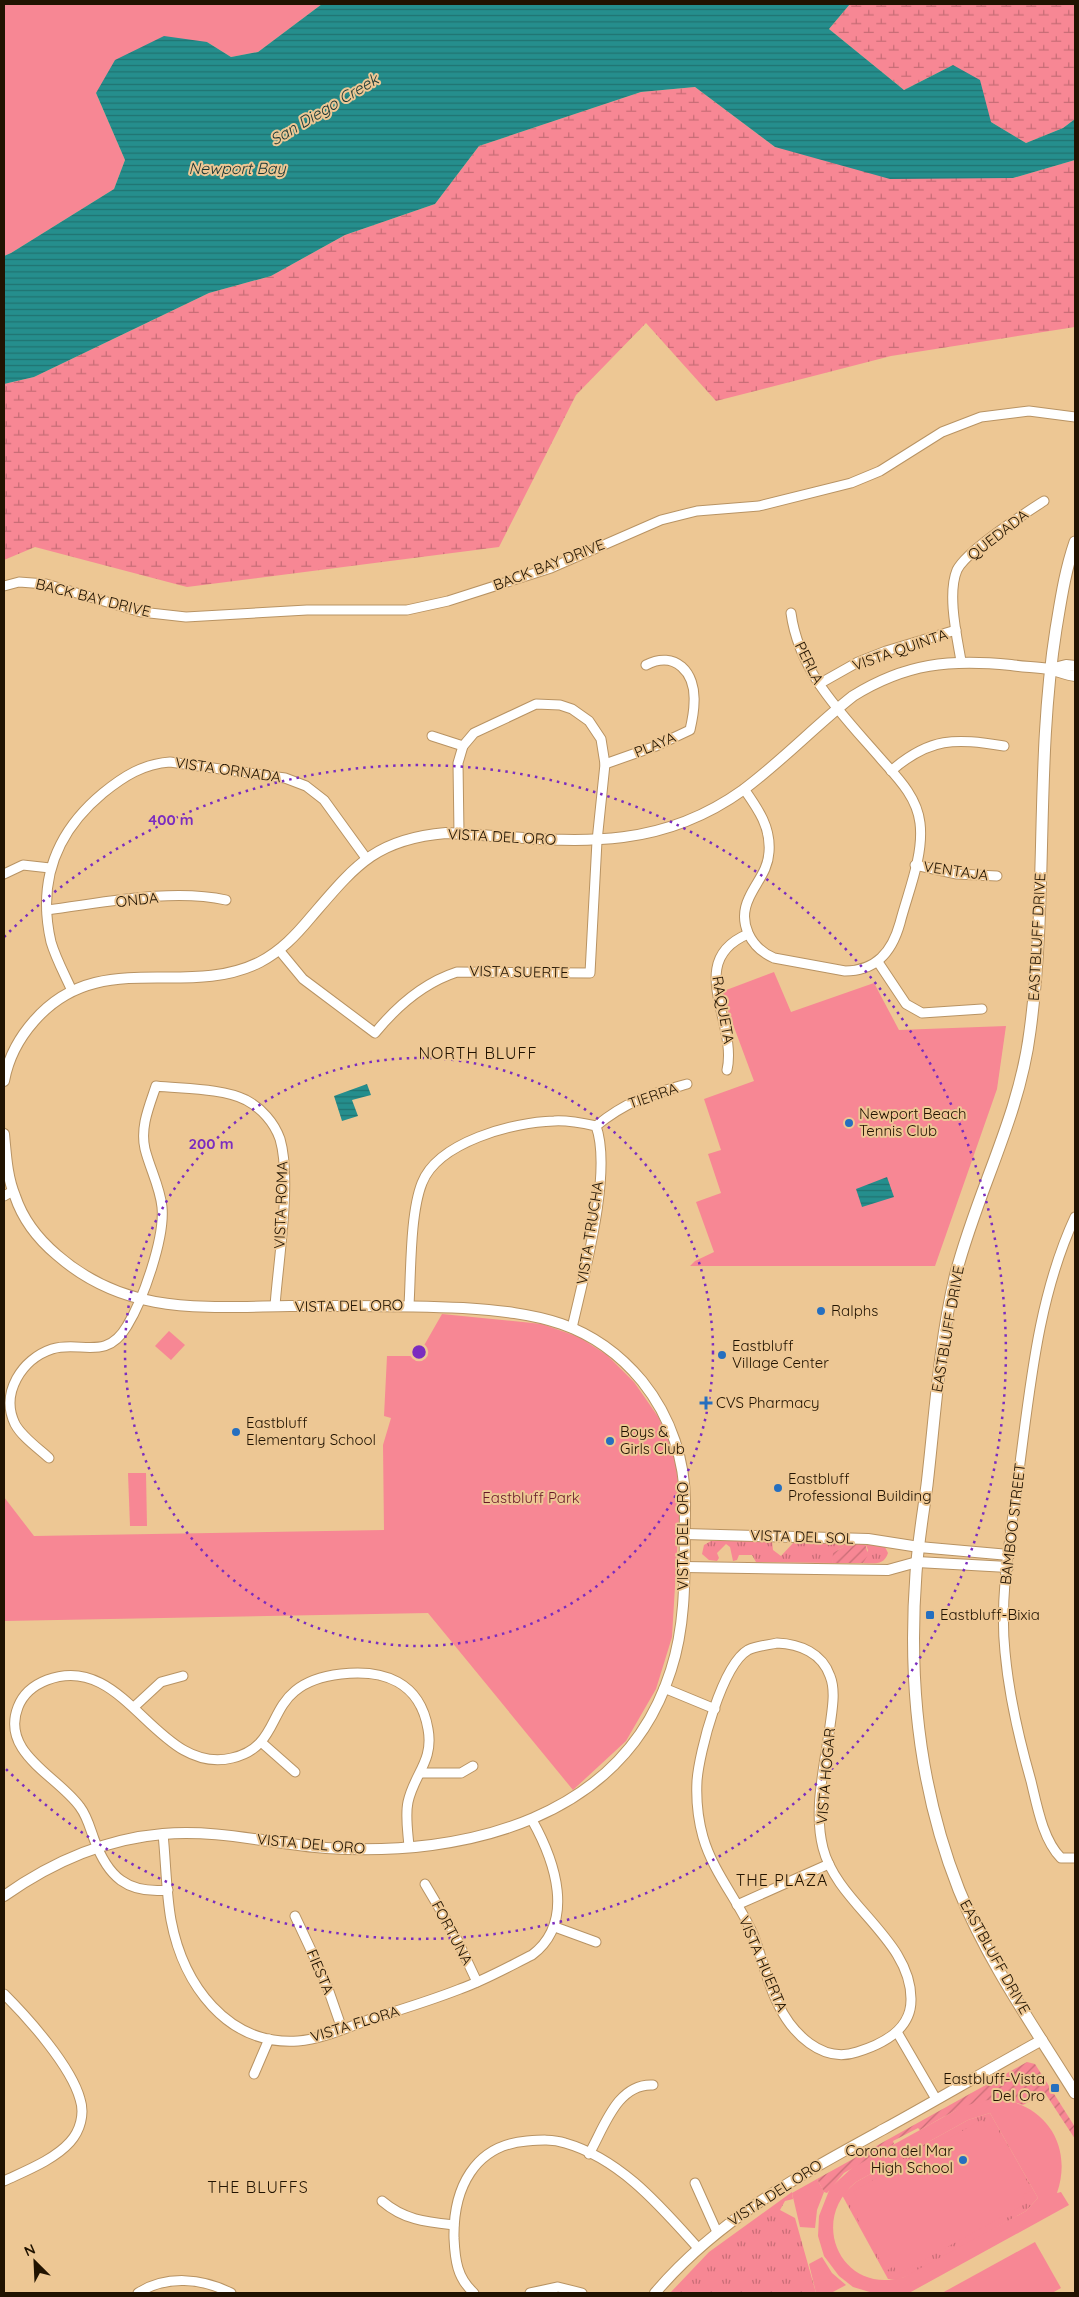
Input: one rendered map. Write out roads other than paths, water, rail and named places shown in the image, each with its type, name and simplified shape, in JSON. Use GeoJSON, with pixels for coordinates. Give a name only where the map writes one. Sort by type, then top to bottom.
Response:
{"type":"FeatureCollection","features":[{"type":"Feature","properties":{"kind":"main road","name":"EASTBLUFF DRIVE"},"geometry":{"type":"LineString","coordinates":[[1075,542],[1063,586],[1050,669],[1045,739],[1037,970],[1030,1034],[1019,1091],[1011,1118],[970,1225],[953,1288],[935,1406],[916,1562],[913,1673],[919,1733],[931,1798],[942,1843],[963,1900],[999,1970],[1075,2092]]}},
{"type":"Feature","properties":{"kind":"street","name":"BACK BAY DRIVE"},"geometry":{"type":"LineString","coordinates":[[4,586],[19,582],[46,584],[141,612],[186,617],[307,610],[407,610],[448,601],[551,568],[661,520],[697,511],[759,506],[851,483],[880,471],[947,429],[981,417],[1029,411],[1075,417]]}},
{"type":"Feature","properties":{"kind":"street","name":"QUEDADA"},"geometry":{"type":"LineString","coordinates":[[961,662],[956,630],[955,580],[962,562],[1018,518],[1044,501]]}},
{"type":"Feature","properties":{"kind":"street","name":"PERLA"},"geometry":{"type":"LineString","coordinates":[[791,612],[798,645],[818,684],[837,709],[912,796],[918,810],[921,833],[915,865],[896,937],[891,948],[878,962]]}},
{"type":"Feature","properties":{"kind":"street","name":"VISTA QUINTA"},"geometry":{"type":"LineString","coordinates":[[818,684],[858,662],[886,651],[956,630]]}},
{"type":"Feature","properties":{"kind":"street","name":"PLAYA"},"geometry":{"type":"LineString","coordinates":[[605,764],[641,752],[690,730],[694,692],[687,673],[681,666],[667,659],[658,659],[646,665]]}},
{"type":"Feature","properties":{"kind":"street","name":"VISTA DEL ORO"},"geometry":{"type":"LineString","coordinates":[[4,1081],[16,1046],[27,1029],[40,1014],[72,991],[91,983],[122,977],[228,974],[255,964],[279,950],[301,929],[347,876],[366,858],[391,844],[425,835],[459,834],[597,841],[625,838],[665,829],[704,814],[744,789],[837,709],[870,686],[888,677],[925,665],[961,662],[1050,669]]}},
{"type":"Feature","properties":{"kind":"street"},"geometry":{"type":"LineString","coordinates":[[1050,669],[1066,665],[1075,666]]}},
{"type":"Feature","properties":{"kind":"street"},"geometry":{"type":"LineString","coordinates":[[1050,669],[1075,676]]}},
{"type":"Feature","properties":{"kind":"street"},"geometry":{"type":"LineString","coordinates":[[459,834],[458,762],[463,746],[474,733],[481,729],[527,707],[548,703],[572,709],[589,721],[601,739],[605,764],[597,841]]}},
{"type":"Feature","properties":{"kind":"street"},"geometry":{"type":"LineString","coordinates":[[432,736],[463,746]]}},
{"type":"Feature","properties":{"kind":"street"},"geometry":{"type":"LineString","coordinates":[[891,771],[916,751],[942,742],[968,740],[1004,746]]}},
{"type":"Feature","properties":{"kind":"street","name":"VISTA ORNADA"},"geometry":{"type":"LineString","coordinates":[[72,991],[52,943],[47,910],[50,868],[67,830],[95,800],[134,771],[146,765],[170,762],[285,778],[306,786],[324,800],[366,858]]}},
{"type":"Feature","properties":{"kind":"street"},"geometry":{"type":"LineString","coordinates":[[744,789],[763,816],[769,842],[766,868],[745,908],[744,919],[748,934],[759,949],[774,958],[845,971],[856,971],[878,962],[906,1004],[922,1013],[982,1009]]}},
{"type":"Feature","properties":{"kind":"street","name":"VISTA SUERTE"},"geometry":{"type":"LineString","coordinates":[[279,950],[303,979],[375,1033],[415,993],[456,972],[590,973],[597,841]]}},
{"type":"Feature","properties":{"kind":"street"},"geometry":{"type":"LineString","coordinates":[[4,874],[23,865],[50,868]]}},
{"type":"Feature","properties":{"kind":"street","name":"VENTAJA"},"geometry":{"type":"LineString","coordinates":[[915,865],[957,874],[998,876]]}},
{"type":"Feature","properties":{"kind":"street","name":"ONDA"},"geometry":{"type":"LineString","coordinates":[[47,910],[167,897],[207,897],[226,900]]}},
{"type":"Feature","properties":{"kind":"street","name":"RAQUETA"},"geometry":{"type":"LineString","coordinates":[[727,1070],[730,1056],[729,1038],[716,988],[716,969],[722,952],[730,944],[748,934]]}},
{"type":"Feature","properties":{"kind":"street","name":"TIERRA"},"geometry":{"type":"LineString","coordinates":[[596,1126],[618,1108],[637,1099],[687,1084]]}},
{"type":"Feature","properties":{"kind":"street","name":"VISTA ROMA"},"geometry":{"type":"LineString","coordinates":[[139,1300],[160,1239],[162,1223],[160,1192],[144,1139],[144,1125],[156,1086],[236,1096],[258,1107],[275,1129],[282,1148],[284,1206],[275,1306]]}},
{"type":"Feature","properties":{"kind":"street"},"geometry":{"type":"LineString","coordinates":[[409,1305],[418,1197],[427,1172],[439,1159],[465,1143],[502,1130],[527,1124],[567,1120],[596,1126]]}},
{"type":"Feature","properties":{"kind":"street","name":"VISTA TRUCHA"},"geometry":{"type":"LineString","coordinates":[[572,1328],[589,1251],[599,1190],[599,1135],[596,1126]]}},
{"type":"Feature","properties":{"kind":"street","name":"VISTA DEL ORO"},"geometry":{"type":"LineString","coordinates":[[4,1134],[8,1194],[29,1225],[48,1248],[66,1263],[106,1288],[139,1300],[191,1308],[409,1305],[516,1312],[555,1321],[600,1343],[631,1369],[648,1390],[666,1418],[680,1456],[683,1476],[685,1534],[684,1609],[680,1636],[664,1688],[643,1727],[616,1762],[576,1796],[532,1820],[473,1837],[409,1846],[334,1848],[216,1834],[163,1834],[97,1846],[56,1864],[4,1896]]}},
{"type":"Feature","properties":{"kind":"street","name":"BAMBOO STREET"},"geometry":{"type":"LineString","coordinates":[[1075,1217],[1064,1241],[1038,1328],[1005,1585],[1004,1651],[1016,1727],[1035,1798],[1052,1848],[1061,1858],[1075,1858]]}},
{"type":"Feature","properties":{"kind":"street"},"geometry":{"type":"LineString","coordinates":[[49,1458],[14,1424],[9,1404],[10,1394],[16,1377],[24,1368],[51,1349],[63,1347],[93,1349],[113,1342],[127,1327],[139,1300]]}},
{"type":"Feature","properties":{"kind":"street","name":"VISTA DEL SOL"},"geometry":{"type":"LineString","coordinates":[[685,1534],[868,1539],[919,1547],[1009,1555]]}},
{"type":"Feature","properties":{"kind":"street","name":"VISTA DEL SOL"},"geometry":{"type":"LineString","coordinates":[[684,1568],[888,1570],[916,1562],[1008,1567]]}},
{"type":"Feature","properties":{"kind":"street","name":"VISTA HOGAR"},"geometry":{"type":"LineString","coordinates":[[748,1650],[777,1643],[799,1646],[818,1657],[830,1675],[833,1696],[820,1815],[823,1848],[829,1864],[839,1881],[899,1957],[908,1975],[911,1994],[910,2014],[898,2032]]}},
{"type":"Feature","properties":{"kind":"street","name":"VISTA HUERTA"},"geometry":{"type":"LineString","coordinates":[[748,1650],[729,1672],[715,1709],[699,1765],[697,1800],[708,1852],[757,1944],[778,2004],[786,2017],[812,2046],[833,2055],[843,2056],[857,2053],[898,2032]]}},
{"type":"Feature","properties":{"kind":"street"},"geometry":{"type":"LineString","coordinates":[[168,1890],[151,1891],[137,1889],[111,1873],[80,1807],[21,1748],[14,1726],[16,1713],[24,1696],[31,1689],[50,1679],[66,1677],[83,1678],[105,1685],[134,1707],[176,1746],[198,1757],[230,1759],[244,1754],[261,1742],[271,1729],[290,1695],[307,1683],[325,1677],[351,1673],[382,1674],[406,1687],[419,1704],[428,1729],[430,1749],[422,1773],[408,1803],[409,1846]]}},
{"type":"Feature","properties":{"kind":"street"},"geometry":{"type":"LineString","coordinates":[[134,1707],[161,1682],[183,1676]]}},
{"type":"Feature","properties":{"kind":"street"},"geometry":{"type":"LineString","coordinates":[[664,1688],[715,1709]]}},
{"type":"Feature","properties":{"kind":"street"},"geometry":{"type":"LineString","coordinates":[[261,1742],[295,1772]]}},
{"type":"Feature","properties":{"kind":"street"},"geometry":{"type":"LineString","coordinates":[[422,1773],[460,1773],[473,1766]]}},
{"type":"Feature","properties":{"kind":"street","name":"VISTA FLORA"},"geometry":{"type":"LineString","coordinates":[[163,1834],[168,1890],[176,1941],[202,1996],[213,2008],[238,2028],[269,2040],[300,2041],[342,2029],[477,1982],[532,1956],[548,1940],[555,1927],[558,1904],[554,1876],[546,1849],[532,1820]]}},
{"type":"Feature","properties":{"kind":"street"},"geometry":{"type":"LineString","coordinates":[[737,1905],[829,1864]]}},
{"type":"Feature","properties":{"kind":"street","name":"FORTUNA"},"geometry":{"type":"LineString","coordinates":[[425,1884],[454,1933],[477,1982]]}},
{"type":"Feature","properties":{"kind":"street","name":"FIESTA"},"geometry":{"type":"LineString","coordinates":[[296,1916],[325,1980],[342,2029]]}},
{"type":"Feature","properties":{"kind":"street"},"geometry":{"type":"LineString","coordinates":[[555,1927],[596,1942]]}},
{"type":"Feature","properties":{"kind":"street"},"geometry":{"type":"LineString","coordinates":[[4,1994],[53,2052],[76,2088],[82,2109],[77,2133],[64,2148],[4,2181]]}},
{"type":"Feature","properties":{"kind":"street"},"geometry":{"type":"LineString","coordinates":[[898,2032],[936,2099]]}},
{"type":"Feature","properties":{"kind":"street"},"geometry":{"type":"LineString","coordinates":[[254,2074],[269,2040]]}},
{"type":"Feature","properties":{"kind":"street","name":"VISTA DEL ORO"},"geometry":{"type":"LineString","coordinates":[[655,2293],[698,2248],[757,2202],[799,2175],[1042,2040]]}},
{"type":"Feature","properties":{"kind":"street"},"geometry":{"type":"LineString","coordinates":[[589,2154],[623,2095],[640,2086],[653,2085]]}},
{"type":"Feature","properties":{"kind":"street"},"geometry":{"type":"LineString","coordinates":[[474,2293],[466,2286],[457,2269],[454,2225],[466,2180],[474,2166],[492,2150],[514,2142],[542,2140],[566,2143],[613,2167],[648,2194],[698,2248]]}},
{"type":"Feature","properties":{"kind":"street"},"geometry":{"type":"LineString","coordinates":[[695,2183],[717,2232]]}},
{"type":"Feature","properties":{"kind":"street"},"geometry":{"type":"LineString","coordinates":[[382,2201],[393,2210],[415,2221],[454,2225]]}},
{"type":"Feature","properties":{"kind":"street"},"geometry":{"type":"LineString","coordinates":[[138,2293],[154,2286],[181,2280],[208,2284],[230,2293]]}},
{"type":"Feature","properties":{"kind":"street"},"geometry":{"type":"LineString","coordinates":[[530,2293],[558,2287],[582,2293]]}},
{"type":"Feature","properties":{"kind":"water","name":"Newport Bay"},"geometry":{"type":"Polygon","coordinates":[[[322,4],[850,4],[829,29],[904,90],[953,65],[980,80],[991,122],[1026,143],[1063,128],[1075,119],[1075,160],[1013,178],[890,179],[775,147],[695,87],[641,92],[479,146],[435,204],[345,235],[271,276],[209,293],[34,377],[4,384],[4,256],[114,189],[125,160],[96,93],[115,60],[164,36],[207,42],[231,57],[258,52],[322,4]]]}},
{"type":"Feature","properties":{"kind":"water"},"geometry":{"type":"Polygon","coordinates":[[[367,1084],[371,1095],[352,1100],[358,1116],[342,1121],[334,1096],[367,1084]]]}},
{"type":"Feature","properties":{"kind":"water"},"geometry":{"type":"Polygon","coordinates":[[[887,1177],[894,1197],[862,1207],[856,1189],[887,1177]]]}},
{"type":"Feature","properties":{"kind":"place","name":"Newport Beach Tennis Club"},"geometry":{"type":"Point","coordinates":[849,1123]}},
{"type":"Feature","properties":{"kind":"place","name":"Ralphs"},"geometry":{"type":"Point","coordinates":[821,1311]}},
{"type":"Feature","properties":{"kind":"place","name":"Eastbluff Village Center"},"geometry":{"type":"Point","coordinates":[722,1355]}},
{"type":"Feature","properties":{"kind":"place","name":"CVS Pharmacy"},"geometry":{"type":"Point","coordinates":[706,1403]}},
{"type":"Feature","properties":{"kind":"place","name":"Eastbluff Elementary School"},"geometry":{"type":"Point","coordinates":[236,1432]}},
{"type":"Feature","properties":{"kind":"place","name":"Boys & Girls Club"},"geometry":{"type":"Point","coordinates":[610,1441]}},
{"type":"Feature","properties":{"kind":"place","name":"Eastbluff Professional Building"},"geometry":{"type":"Point","coordinates":[778,1488]}},
{"type":"Feature","properties":{"kind":"place","name":"Eastbluff-Bixia"},"geometry":{"type":"Point","coordinates":[930,1615]}},
{"type":"Feature","properties":{"kind":"place","name":"Eastbluff-Vista Del Oro"},"geometry":{"type":"Point","coordinates":[1055,2088]}},
{"type":"Feature","properties":{"kind":"place","name":"Corona del Mar High School"},"geometry":{"type":"Point","coordinates":[963,2160]}},
{"type":"Feature","properties":{"kind":"district","name":"NORTH BLUFF"},"geometry":{"type":"Point","coordinates":[478,1053]}},
{"type":"Feature","properties":{"kind":"district","name":"THE PLAZA"},"geometry":{"type":"Point","coordinates":[782,1880]}},
{"type":"Feature","properties":{"kind":"district","name":"THE BLUFFS"},"geometry":{"type":"Point","coordinates":[258,2187]}},
{"type":"Feature","properties":{"kind":"water label","name":"San Diego Creek"},"geometry":{"type":"Point","coordinates":[324,109]}},
{"type":"Feature","properties":{"kind":"park label","name":"Eastbluff Park"},"geometry":{"type":"Point","coordinates":[531,1498]}}]}
